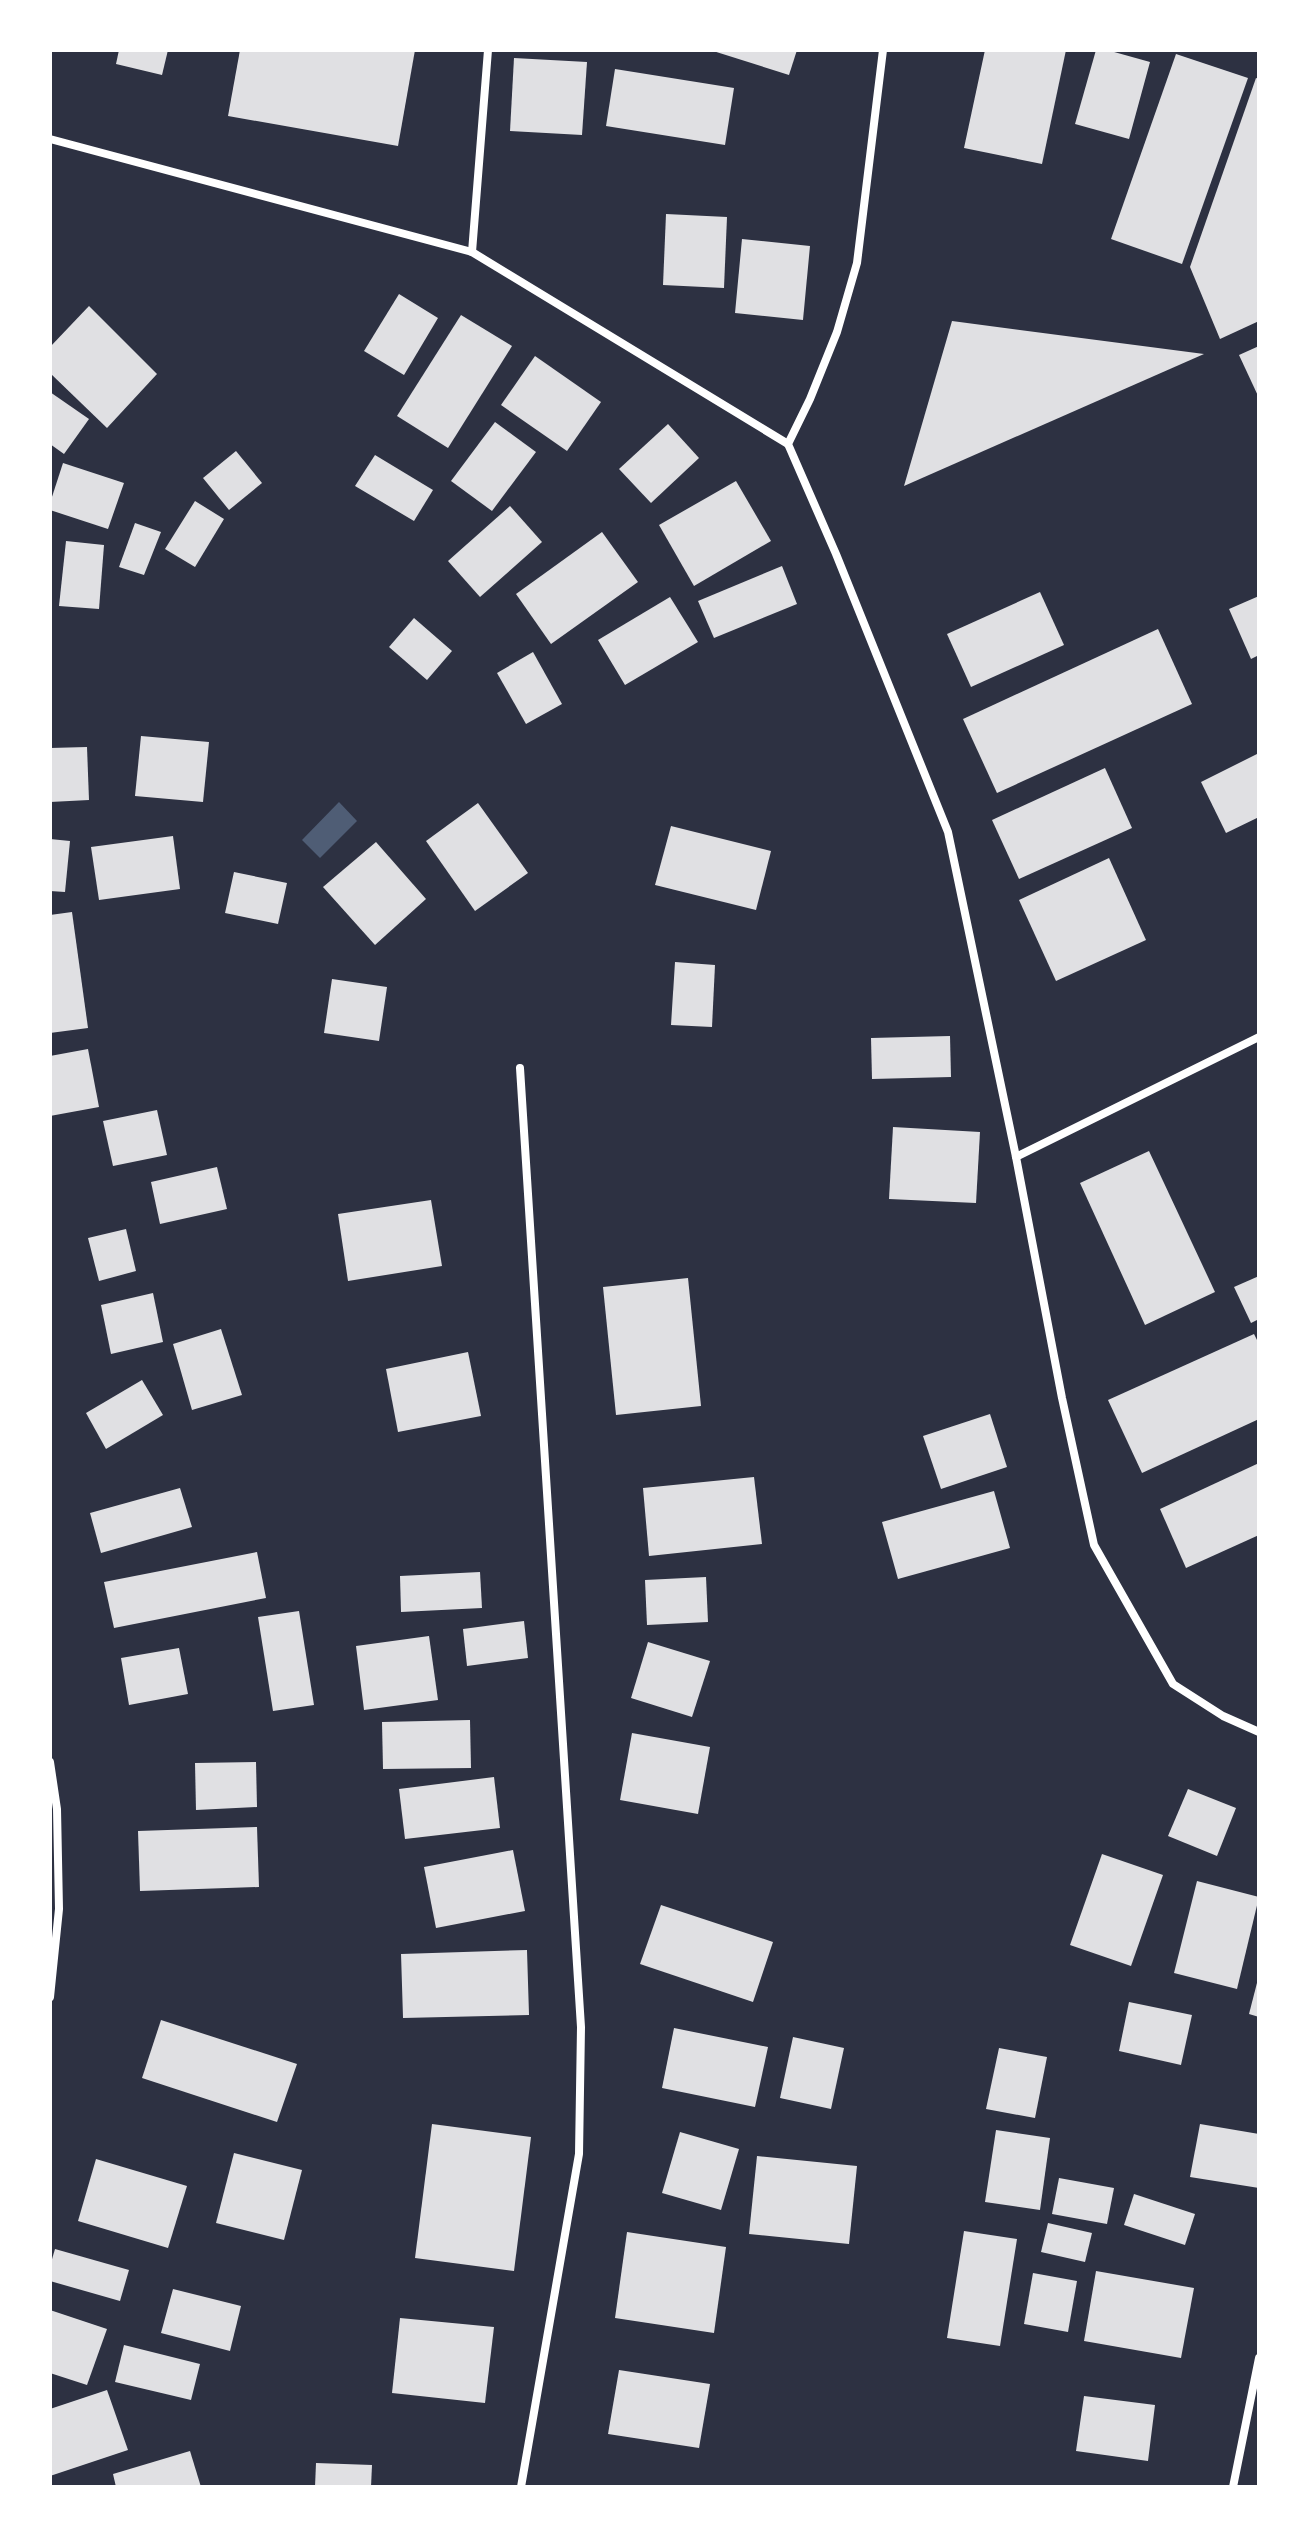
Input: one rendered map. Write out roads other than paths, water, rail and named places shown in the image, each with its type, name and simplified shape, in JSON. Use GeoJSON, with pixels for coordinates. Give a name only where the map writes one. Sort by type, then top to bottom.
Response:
{"type":"FeatureCollection","features":[{"type":"Feature","properties":{"kind":"street"},"geometry":{"type":"LineString","coordinates":[[472,252],[488,50]]}},
{"type":"Feature","properties":{"kind":"street"},"geometry":{"type":"LineString","coordinates":[[788,444],[837,332],[857,263],[883,50]]}},
{"type":"Feature","properties":{"kind":"street"},"geometry":{"type":"LineString","coordinates":[[50,139],[472,252],[788,444],[836,554],[948,832],[1094,1545],[1173,1684],[1223,1716],[1259,1732]]}},
{"type":"Feature","properties":{"kind":"street"},"geometry":{"type":"LineString","coordinates":[[1016,1157],[1259,1037]]}},
{"type":"Feature","properties":{"kind":"street"},"geometry":{"type":"LineString","coordinates":[[520,1068],[581,2027],[579,2154],[521,2487]]}},
{"type":"Feature","properties":{"kind":"street"},"geometry":{"type":"LineString","coordinates":[[50,1762],[57,1809],[59,1909],[50,1997]]}},
{"type":"Feature","properties":{"kind":"street"},"geometry":{"type":"LineString","coordinates":[[1233,2487],[1259,2358]]}},
{"type":"Feature","properties":{"kind":"water"},"geometry":{"type":"Polygon","coordinates":[[[339,802],[357,821],[320,858],[302,840],[339,802]]]}}]}
